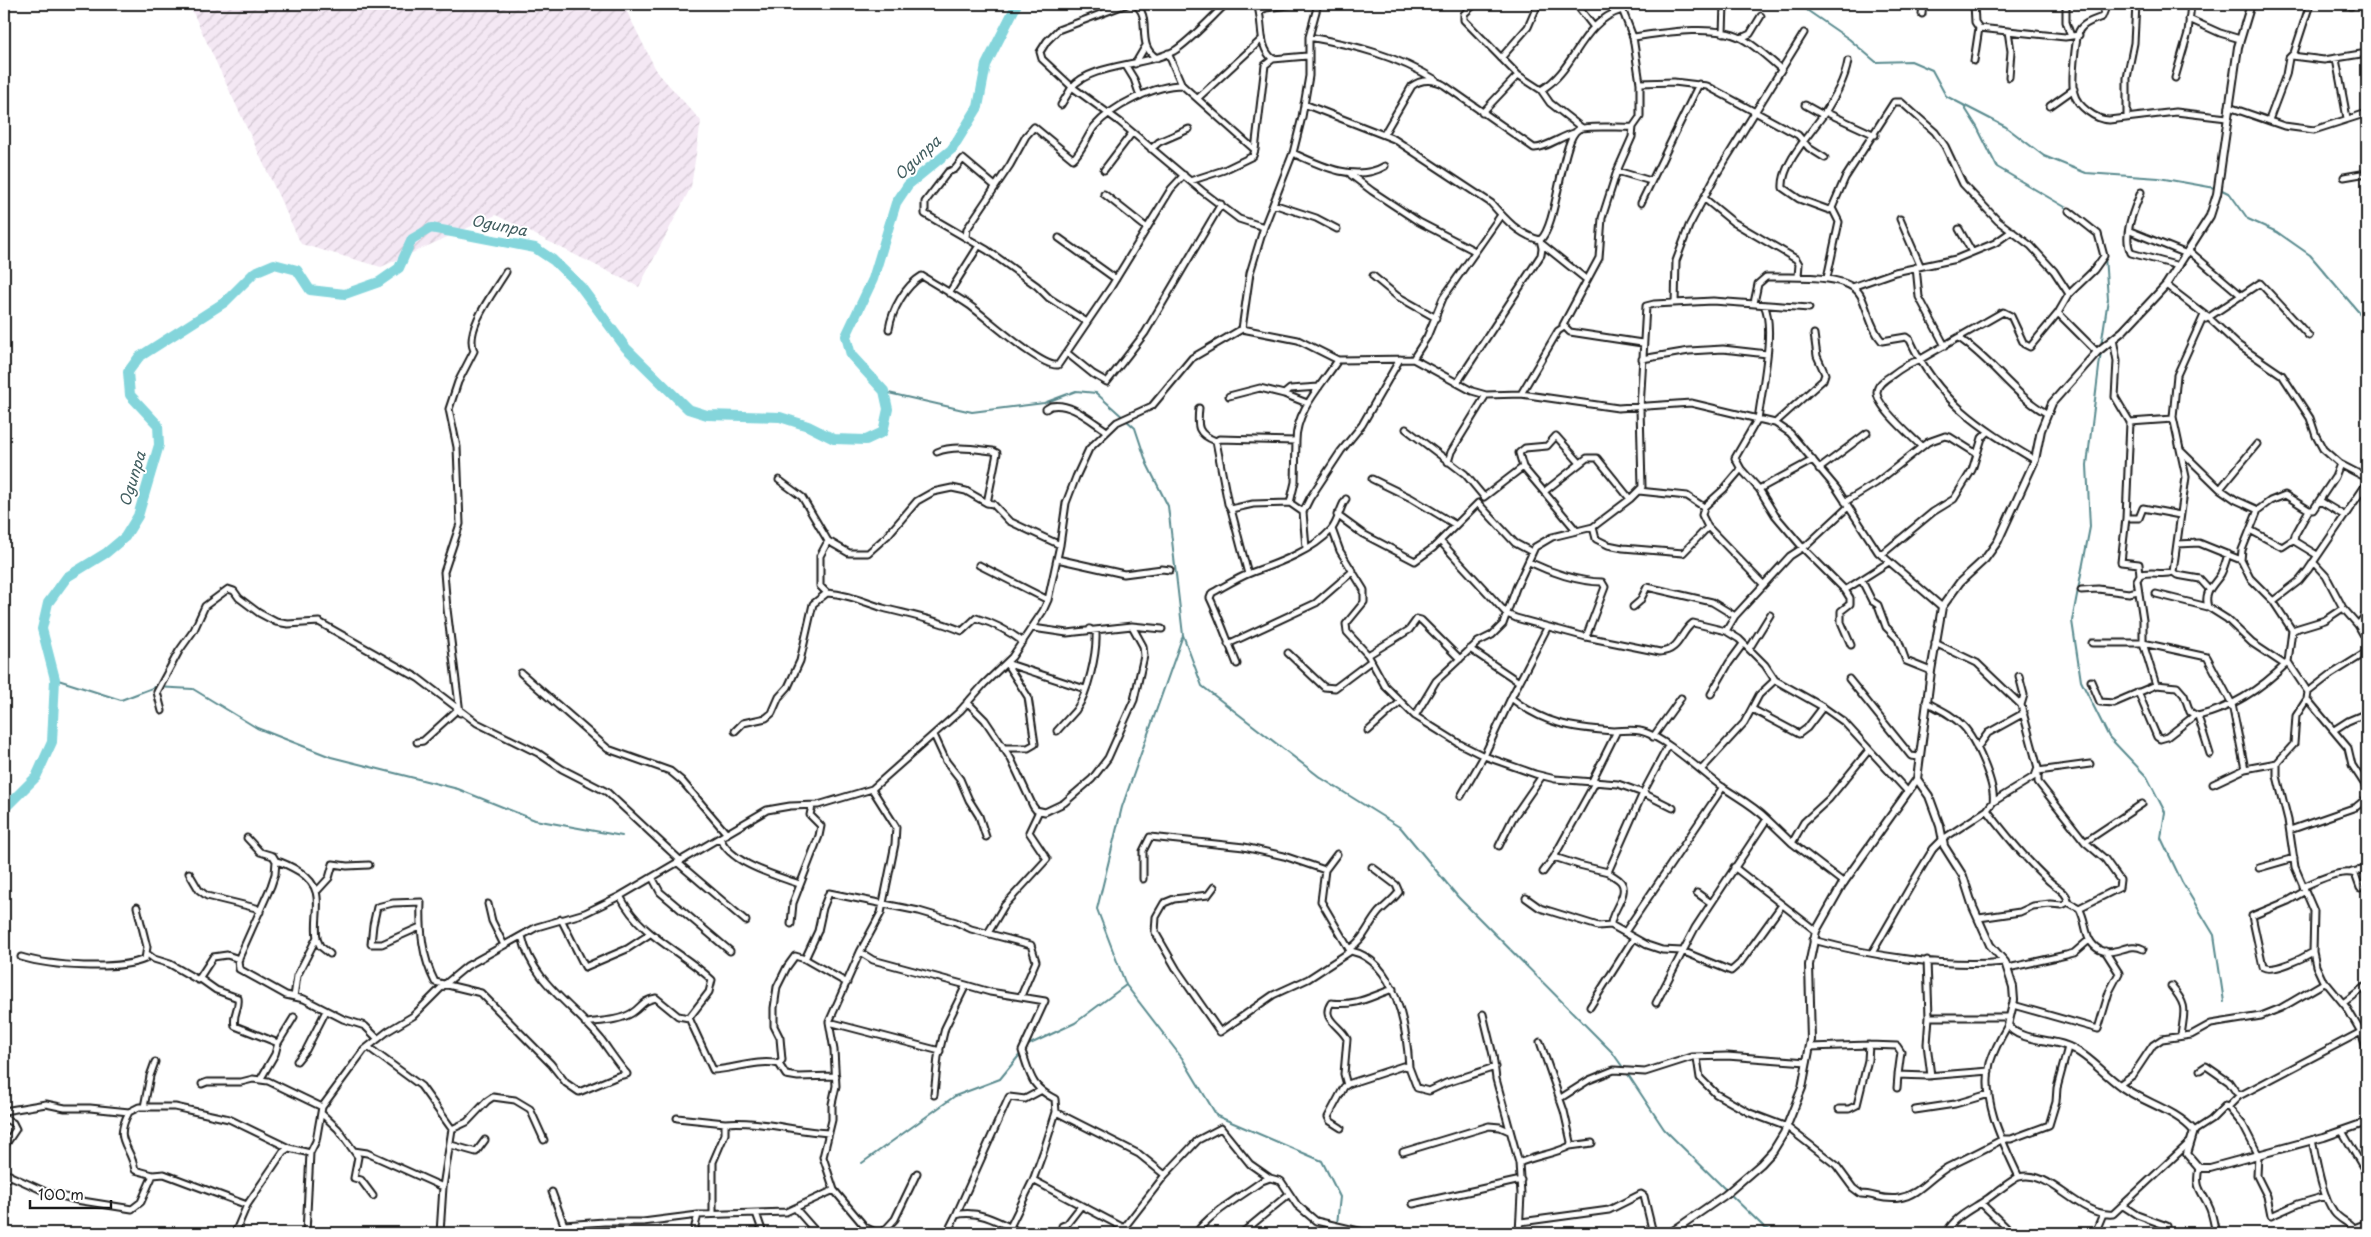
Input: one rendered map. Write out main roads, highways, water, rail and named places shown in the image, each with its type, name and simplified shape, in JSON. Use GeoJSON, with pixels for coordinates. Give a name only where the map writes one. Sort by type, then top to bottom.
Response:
{"type":"FeatureCollection","features":[{"type":"Feature","properties":{"kind":"waterway","name":"Ogunpa"},"geometry":{"type":"LineString","coordinates":[[4,809],[36,777],[52,742],[55,679],[42,629],[48,603],[67,577],[106,553],[125,537],[138,516],[159,445],[158,425],[130,395],[128,372],[139,357],[225,302],[255,272],[274,264],[297,270],[310,290],[345,294],[379,282],[399,268],[412,239],[431,228],[535,248],[553,260],[581,287],[626,348],[688,409],[707,415],[780,417],[808,426],[834,439],[866,440],[883,432],[888,409],[884,391],[851,355],[846,336],[873,279],[896,203],[908,185],[952,149],[978,107],[986,65],[1017,4]]}},
{"type":"Feature","properties":{"kind":"waterway"},"geometry":{"type":"LineString","coordinates":[[1798,4],[1849,39],[1876,62],[1911,61],[1932,70],[1946,96],[2006,127],[2044,156],[2086,173],[2159,178],[2215,188]]}},
{"type":"Feature","properties":{"kind":"waterway"},"geometry":{"type":"LineString","coordinates":[[1963,105],[1977,127],[1997,167],[2070,210]]}},
{"type":"Feature","properties":{"kind":"waterway"},"geometry":{"type":"LineString","coordinates":[[2220,189],[2230,194],[2248,219],[2277,232],[2310,255],[2362,316],[2367,319]]}},
{"type":"Feature","properties":{"kind":"waterway"},"geometry":{"type":"LineString","coordinates":[[2080,217],[2096,229]]}},
{"type":"Feature","properties":{"kind":"waterway"},"geometry":{"type":"LineString","coordinates":[[2101,237],[2105,249]]}},
{"type":"Feature","properties":{"kind":"waterway"},"geometry":{"type":"LineString","coordinates":[[2101,346],[2108,299],[2105,256]]}},
{"type":"Feature","properties":{"kind":"waterway"},"geometry":{"type":"LineString","coordinates":[[2101,351],[2087,465],[2090,527],[2072,621],[2081,681],[2109,737],[2147,777],[2165,812],[2161,838],[2182,882],[2214,935],[2224,1002]]}},
{"type":"Feature","properties":{"kind":"waterway"},"geometry":{"type":"LineString","coordinates":[[884,392],[972,412],[1044,403],[1076,391],[1096,393],[1135,428],[1147,464],[1168,506],[1183,635],[1202,686],[1321,778],[1401,828],[1458,897],[1612,1052],[1624,1069]]}},
{"type":"Feature","properties":{"kind":"waterway"},"geometry":{"type":"LineString","coordinates":[[1183,635],[1122,807],[1097,909],[1126,985],[1182,1058],[1217,1116],[1322,1161],[1340,1197],[1336,1233]]}},
{"type":"Feature","properties":{"kind":"waterway"},"geometry":{"type":"LineString","coordinates":[[55,679],[121,700],[155,687],[193,689],[257,728],[331,757],[458,789],[535,820],[622,836]]}},
{"type":"Feature","properties":{"kind":"waterway"},"geometry":{"type":"LineString","coordinates":[[1026,1046],[1075,1023],[1126,985]]}},
{"type":"Feature","properties":{"kind":"waterway"},"geometry":{"type":"LineString","coordinates":[[862,1163],[955,1096],[1000,1079],[1022,1052]]}},
{"type":"Feature","properties":{"kind":"waterway"},"geometry":{"type":"LineString","coordinates":[[1627,1073],[1664,1129],[1727,1191]]}},
{"type":"Feature","properties":{"kind":"waterway"},"geometry":{"type":"LineString","coordinates":[[1730,1194],[1765,1228],[1780,1233]]}}]}
